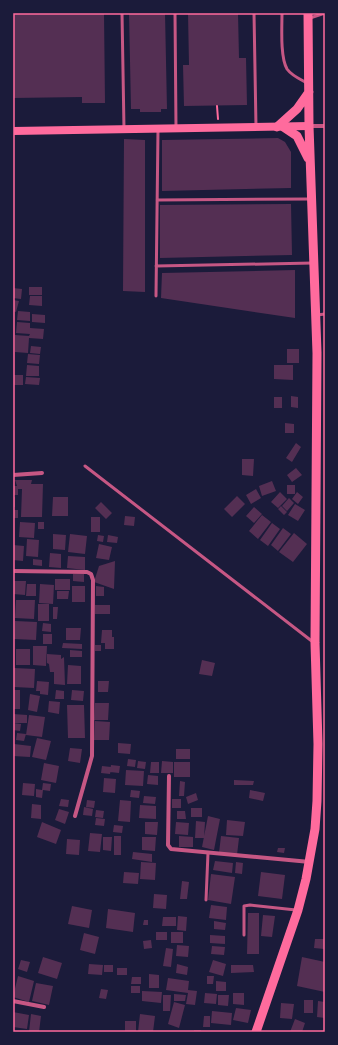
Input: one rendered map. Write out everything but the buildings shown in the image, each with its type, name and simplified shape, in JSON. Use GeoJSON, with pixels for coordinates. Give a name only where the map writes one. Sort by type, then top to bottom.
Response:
{"type":"FeatureCollection","features":[{"type":"Feature","properties":{"kind":"main road"},"geometry":{"type":"LineString","coordinates":[[256,1032],[298,910],[310,862],[317,801],[318,744],[315,643],[319,353],[315,315],[313,264],[309,126],[308,16]]}},
{"type":"Feature","properties":{"kind":"main road"},"geometry":{"type":"LineString","coordinates":[[279,127],[297,109],[309,88]]}},
{"type":"Feature","properties":{"kind":"main road"},"geometry":{"type":"LineString","coordinates":[[13,131],[124,129],[176,130],[309,126]]}},
{"type":"Feature","properties":{"kind":"main road"},"geometry":{"type":"LineString","coordinates":[[279,127],[297,136],[310,163]]}},
{"type":"Feature","properties":{"kind":"street"},"geometry":{"type":"LineString","coordinates":[[309,126],[325,126]]}},
{"type":"Feature","properties":{"kind":"street"},"geometry":{"type":"LineString","coordinates":[[13,475],[42,473]]}},
{"type":"Feature","properties":{"kind":"street"},"geometry":{"type":"LineString","coordinates":[[13,571],[86,572],[91,574],[93,580],[92,756],[75,816]]}},
{"type":"Feature","properties":{"kind":"street"},"geometry":{"type":"LineString","coordinates":[[169,776],[168,845],[172,849],[310,862]]}},
{"type":"Feature","properties":{"kind":"street"},"geometry":{"type":"LineString","coordinates":[[13,1000],[44,1007]]}},
{"type":"Feature","properties":{"kind":"lane"},"geometry":{"type":"LineString","coordinates":[[122,13],[124,129]]}},
{"type":"Feature","properties":{"kind":"lane"},"geometry":{"type":"LineString","coordinates":[[175,13],[176,130]]}},
{"type":"Feature","properties":{"kind":"lane"},"geometry":{"type":"LineString","coordinates":[[254,13],[256,127]]}},
{"type":"Feature","properties":{"kind":"lane"},"geometry":{"type":"LineString","coordinates":[[282,13],[283,54],[287,68],[294,76],[309,88]]}},
{"type":"Feature","properties":{"kind":"lane"},"geometry":{"type":"LineString","coordinates":[[308,16],[325,13]]}},
{"type":"Feature","properties":{"kind":"lane"},"geometry":{"type":"LineString","coordinates":[[156,296],[158,129]]}},
{"type":"Feature","properties":{"kind":"lane"},"geometry":{"type":"LineString","coordinates":[[157,200],[312,198]]}},
{"type":"Feature","properties":{"kind":"lane"},"geometry":{"type":"LineString","coordinates":[[156,266],[313,264]]}},
{"type":"Feature","properties":{"kind":"lane"},"geometry":{"type":"LineString","coordinates":[[315,315],[325,314]]}},
{"type":"Feature","properties":{"kind":"lane"},"geometry":{"type":"LineString","coordinates":[[85,466],[315,643]]}},
{"type":"Feature","properties":{"kind":"lane"},"geometry":{"type":"LineString","coordinates":[[206,900],[208,853]]}},
{"type":"Feature","properties":{"kind":"lane"},"geometry":{"type":"LineString","coordinates":[[244,935],[244,906],[250,905],[298,910]]}}]}
